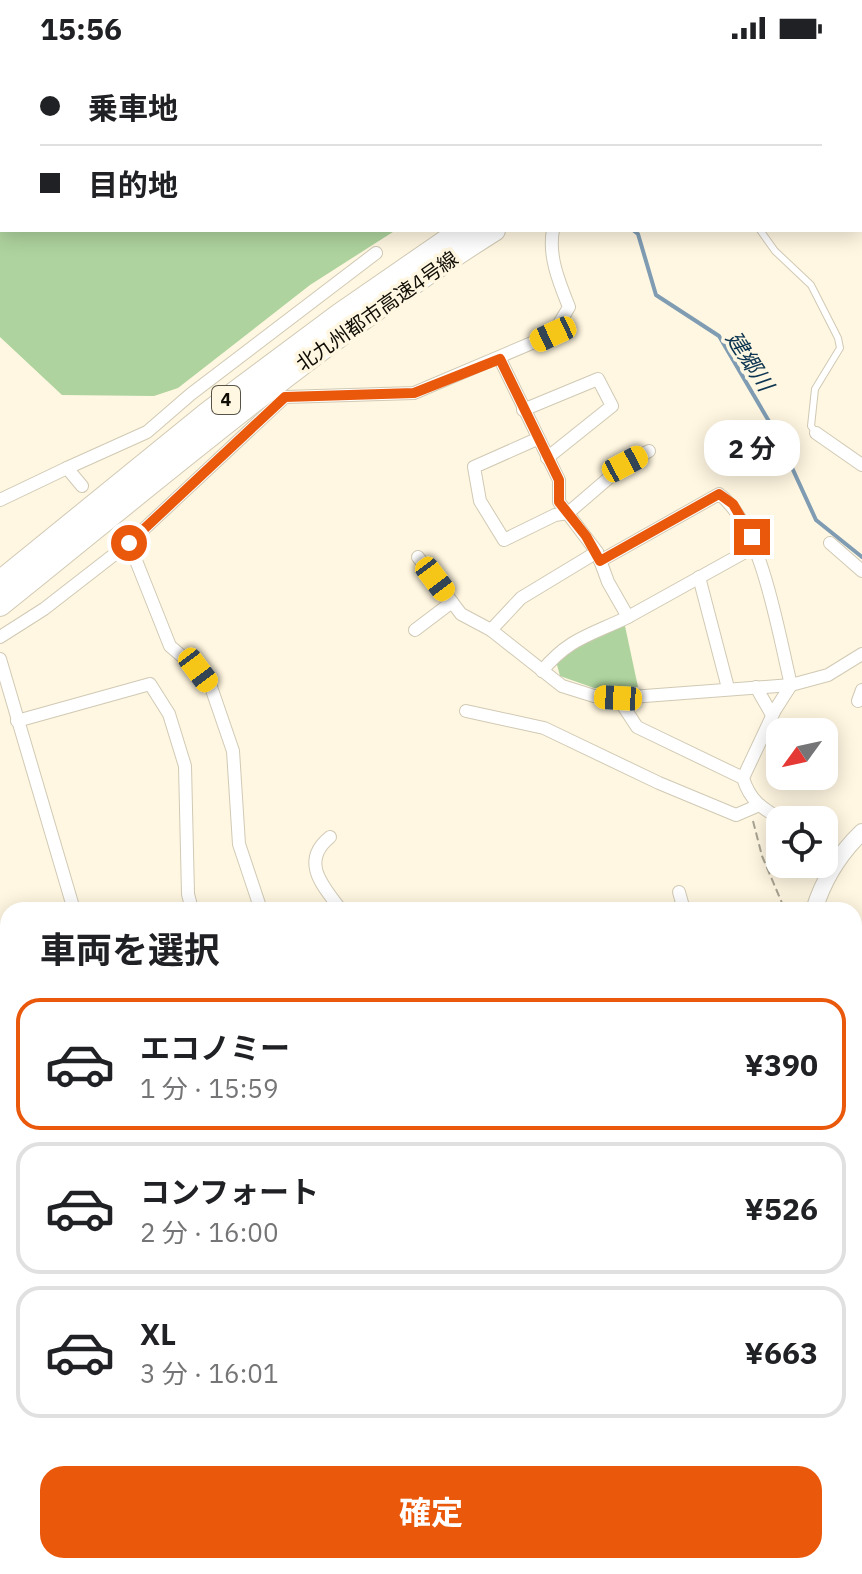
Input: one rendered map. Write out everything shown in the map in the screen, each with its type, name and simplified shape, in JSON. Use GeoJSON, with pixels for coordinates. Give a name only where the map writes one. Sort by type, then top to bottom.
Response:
{"type":"FeatureCollection","features":[{"type":"Feature","properties":{"kind":"highway","name":"北九州都市高速4号線"},"geometry":{"type":"LineString","coordinates":[[0,582],[209,412],[350,307],[459,232]]}},
{"type":"Feature","properties":{"kind":"highway","name":"北九州都市高速4号線"},"geometry":{"type":"LineString","coordinates":[[0,605],[234,416],[361,321],[491,232]]}},
{"type":"Feature","properties":{"kind":"street"},"geometry":{"type":"LineString","coordinates":[[0,637],[44,609],[129,543],[285,397],[414,393],[553,334],[569,307],[550,243],[553,232]]}},
{"type":"Feature","properties":{"kind":"street"},"geometry":{"type":"LineString","coordinates":[[0,500],[147,432],[191,394],[376,253]]}},
{"type":"Feature","properties":{"kind":"street"},"geometry":{"type":"LineString","coordinates":[[500,359],[559,480],[559,502],[598,556],[628,617]]}},
{"type":"Feature","properties":{"kind":"street"},"geometry":{"type":"LineString","coordinates":[[523,410],[598,379],[612,406],[547,458]]}},
{"type":"Feature","properties":{"kind":"street"},"geometry":{"type":"LineString","coordinates":[[816,433],[862,465]]}},
{"type":"Feature","properties":{"kind":"street"},"geometry":{"type":"LineString","coordinates":[[537,439],[474,467],[480,501],[504,540],[555,515],[568,513],[625,464],[649,451]]}},
{"type":"Feature","properties":{"kind":"street"},"geometry":{"type":"LineString","coordinates":[[67,468],[82,486]]}},
{"type":"Feature","properties":{"kind":"street"},"geometry":{"type":"LineString","coordinates":[[491,630],[521,598],[719,494],[733,504],[756,546],[791,685],[772,715],[743,778],[754,808],[766,813]]}},
{"type":"Feature","properties":{"kind":"street"},"geometry":{"type":"LineString","coordinates":[[117,535],[129,543],[170,646],[198,670],[211,687],[233,751],[239,844],[258,902]]}},
{"type":"Feature","properties":{"kind":"street"},"geometry":{"type":"LineString","coordinates":[[830,543],[862,571]]}},
{"type":"Feature","properties":{"kind":"street"},"geometry":{"type":"LineString","coordinates":[[542,671],[557,654],[581,636],[628,617],[756,546]]}},
{"type":"Feature","properties":{"kind":"street"},"geometry":{"type":"LineString","coordinates":[[418,557],[461,614],[491,630],[562,686],[581,694],[618,698],[791,685],[828,675],[862,654]]}},
{"type":"Feature","properties":{"kind":"street"},"geometry":{"type":"LineString","coordinates":[[699,577],[728,688]]}},
{"type":"Feature","properties":{"kind":"street"},"geometry":{"type":"LineString","coordinates":[[415,630],[452,602]]}},
{"type":"Feature","properties":{"kind":"street"},"geometry":{"type":"LineString","coordinates":[[0,659],[72,902]]}},
{"type":"Feature","properties":{"kind":"street"},"geometry":{"type":"LineString","coordinates":[[17,721],[150,684],[169,714],[185,766],[190,902]]}},
{"type":"Feature","properties":{"kind":"street"},"geometry":{"type":"LineString","coordinates":[[756,687],[772,715]]}},
{"type":"Feature","properties":{"kind":"street"},"geometry":{"type":"LineString","coordinates":[[618,698],[637,727],[743,778]]}},
{"type":"Feature","properties":{"kind":"street"},"geometry":{"type":"LineString","coordinates":[[466,711],[544,728],[659,783],[736,815],[754,808]]}},
{"type":"Feature","properties":{"kind":"street"},"geometry":{"type":"LineString","coordinates":[[817,902],[841,855],[862,832]]}},
{"type":"Feature","properties":{"kind":"street"},"geometry":{"type":"LineString","coordinates":[[330,837],[318,851],[315,865],[318,879],[335,902]]}},
{"type":"Feature","properties":{"kind":"street"},"geometry":{"type":"LineString","coordinates":[[679,892],[682,902]]}},
{"type":"Feature","properties":{"kind":"lane"},"geometry":{"type":"LineString","coordinates":[[761,232],[775,251],[811,285],[838,338],[840,348],[815,389],[811,426],[816,433]]}},
{"type":"Feature","properties":{"kind":"path"},"geometry":{"type":"LineString","coordinates":[[754,808],[762,856],[781,902]]}},
{"type":"Feature","properties":{"kind":"green space"},"geometry":{"type":"Polygon","coordinates":[[[0,232],[393,232],[310,285],[178,388],[154,396],[62,395],[0,337],[0,232]]]}},
{"type":"Feature","properties":{"kind":"green space"},"geometry":{"type":"Polygon","coordinates":[[[625,626],[638,687],[594,688],[560,676],[556,661],[588,640],[625,626]]]}},
{"type":"Feature","properties":{"kind":"waterway","name":"建郷川"},"geometry":{"type":"LineString","coordinates":[[636,232],[656,295],[719,336],[777,435],[816,520],[862,557]]}},
{"type":"Feature","properties":{"kind":"route"},"geometry":{"type":"LineString","coordinates":[[129,543],[285,397],[414,393],[500,359],[559,480],[559,502],[586,536],[600,561],[719,494],[733,504],[752,537]]}}]}
